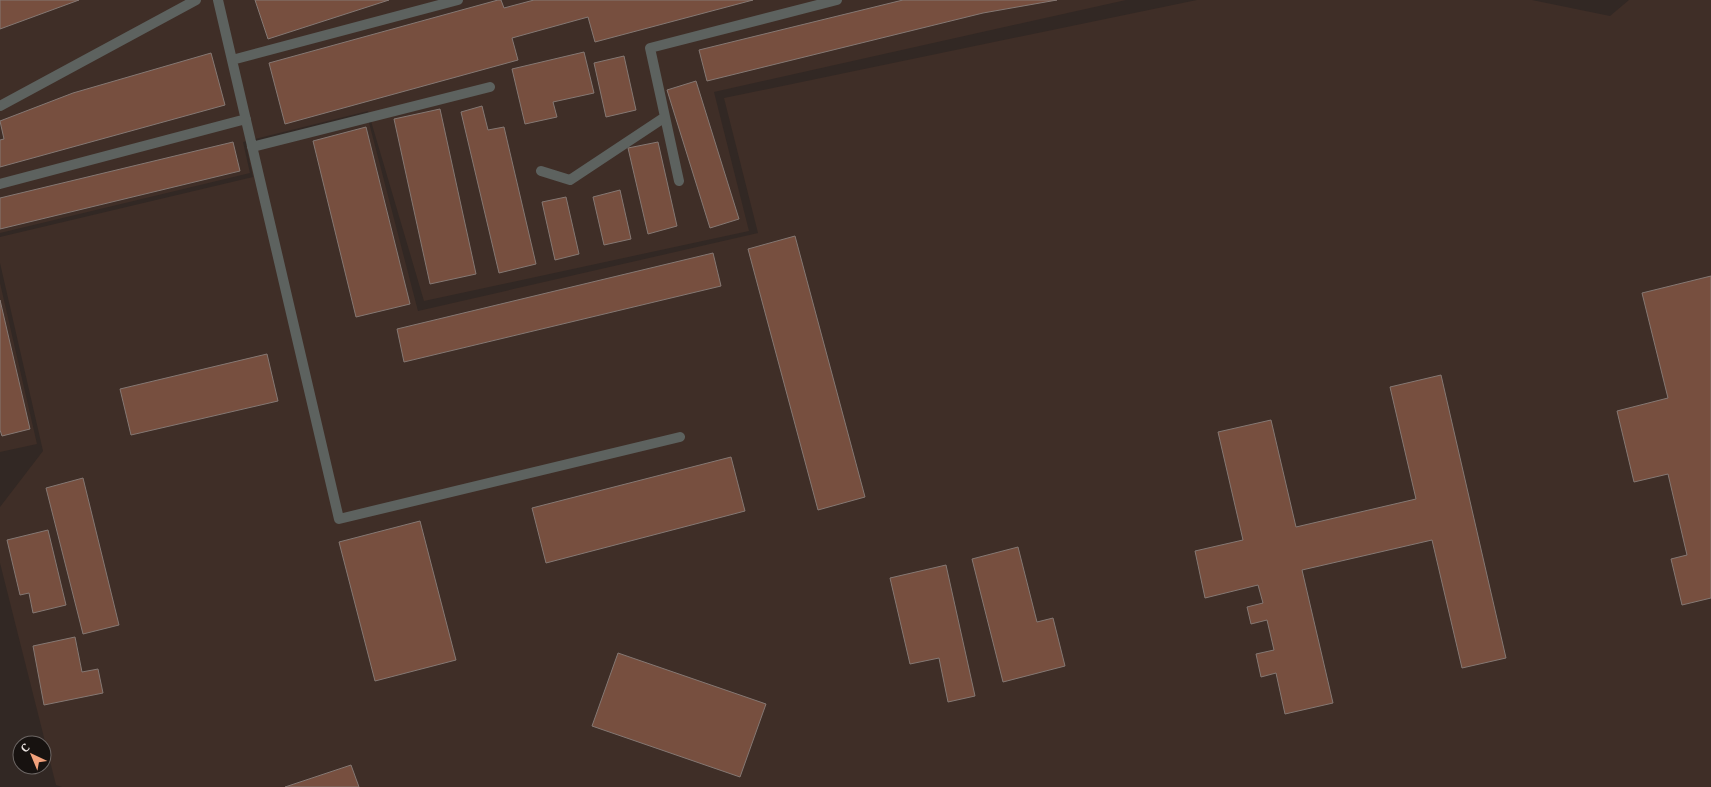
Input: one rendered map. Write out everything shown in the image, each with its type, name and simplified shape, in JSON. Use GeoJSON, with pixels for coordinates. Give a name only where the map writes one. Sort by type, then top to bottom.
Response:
{"type":"FeatureCollection","features":[{"type":"Feature","properties":{"kind":"lane"},"geometry":{"type":"LineString","coordinates":[[0,106],[196,0]]}},
{"type":"Feature","properties":{"kind":"lane"},"geometry":{"type":"LineString","coordinates":[[218,0],[339,519],[680,437]]}},
{"type":"Feature","properties":{"kind":"lane"},"geometry":{"type":"LineString","coordinates":[[232,60],[458,0]]}},
{"type":"Feature","properties":{"kind":"lane"},"geometry":{"type":"LineString","coordinates":[[679,181],[650,48],[837,0]]}},
{"type":"Feature","properties":{"kind":"lane"},"geometry":{"type":"LineString","coordinates":[[252,147],[490,87]]}},
{"type":"Feature","properties":{"kind":"lane"},"geometry":{"type":"LineString","coordinates":[[541,171],[570,180],[665,117]]}},
{"type":"Feature","properties":{"kind":"lane"},"geometry":{"type":"LineString","coordinates":[[0,184],[246,119]]}},
{"type":"Feature","properties":{"kind":"shaded area"},"geometry":{"type":"Polygon","coordinates":[[[0,0],[1126,0],[714,92],[749,231],[424,301],[368,111],[243,142],[250,173],[0,233],[0,0]]]}},
{"type":"Feature","properties":{"kind":"shaded area"},"geometry":{"type":"Polygon","coordinates":[[[1197,0],[1532,0],[1610,16],[1629,0],[1711,0],[1711,787],[62,787],[56,785],[52,769],[52,735],[43,735],[0,563],[0,507],[43,451],[0,263],[0,237],[253,177],[246,145],[367,115],[418,311],[758,233],[724,98],[1197,0]]]}},
{"type":"Feature","properties":{"kind":"shaded area"},"geometry":{"type":"Polygon","coordinates":[[[0,283],[37,444],[0,452],[0,283]]]}},
{"type":"Feature","properties":{"kind":"building"},"geometry":{"type":"Polygon","coordinates":[[[0,0],[79,0],[0,29],[0,0]]]}},
{"type":"Feature","properties":{"kind":"building"},"geometry":{"type":"Polygon","coordinates":[[[255,0],[389,0],[268,39],[255,0]]]}},
{"type":"Feature","properties":{"kind":"building"},"geometry":{"type":"Polygon","coordinates":[[[501,0],[504,8],[534,0],[753,0],[595,42],[588,17],[512,38],[518,60],[285,124],[269,63],[501,0]]]}},
{"type":"Feature","properties":{"kind":"building"},"geometry":{"type":"Polygon","coordinates":[[[903,0],[1057,0],[983,13],[707,81],[699,50],[903,0]]]}},
{"type":"Feature","properties":{"kind":"building"},"geometry":{"type":"Polygon","coordinates":[[[584,52],[594,93],[553,102],[557,117],[525,124],[512,69],[584,52]]]}},
{"type":"Feature","properties":{"kind":"building"},"geometry":{"type":"Polygon","coordinates":[[[211,53],[225,105],[0,167],[0,140],[4,139],[0,121],[73,93],[211,53]]]}},
{"type":"Feature","properties":{"kind":"building"},"geometry":{"type":"Polygon","coordinates":[[[624,56],[636,110],[606,117],[594,63],[624,56]]]}},
{"type":"Feature","properties":{"kind":"building"},"geometry":{"type":"Polygon","coordinates":[[[696,81],[739,219],[710,228],[667,90],[696,81]]]}},
{"type":"Feature","properties":{"kind":"building"},"geometry":{"type":"Polygon","coordinates":[[[482,106],[488,130],[504,127],[536,264],[499,273],[461,112],[482,106]]]}},
{"type":"Feature","properties":{"kind":"building"},"geometry":{"type":"Polygon","coordinates":[[[440,109],[476,274],[430,284],[394,119],[440,109]]]}},
{"type":"Feature","properties":{"kind":"building"},"geometry":{"type":"Polygon","coordinates":[[[366,127],[410,304],[356,317],[313,141],[366,127]]]}},
{"type":"Feature","properties":{"kind":"building"},"geometry":{"type":"Polygon","coordinates":[[[233,142],[240,171],[0,229],[0,198],[233,142]]]}},
{"type":"Feature","properties":{"kind":"building"},"geometry":{"type":"Polygon","coordinates":[[[658,142],[677,226],[648,234],[628,148],[658,142]]]}},
{"type":"Feature","properties":{"kind":"building"},"geometry":{"type":"Polygon","coordinates":[[[620,190],[631,239],[604,245],[593,197],[620,190]]]}},
{"type":"Feature","properties":{"kind":"building"},"geometry":{"type":"Polygon","coordinates":[[[566,197],[579,254],[555,260],[542,202],[566,197]]]}},
{"type":"Feature","properties":{"kind":"building"},"geometry":{"type":"Polygon","coordinates":[[[795,236],[865,497],[818,510],[748,249],[795,236]]]}},
{"type":"Feature","properties":{"kind":"building"},"geometry":{"type":"Polygon","coordinates":[[[713,253],[721,286],[404,362],[397,329],[713,253]]]}},
{"type":"Feature","properties":{"kind":"building"},"geometry":{"type":"Polygon","coordinates":[[[1711,276],[1711,598],[1682,605],[1671,559],[1687,555],[1668,474],[1634,482],[1617,411],[1668,398],[1642,293],[1711,276]]]}},
{"type":"Feature","properties":{"kind":"building"},"geometry":{"type":"Polygon","coordinates":[[[0,300],[30,429],[2,436],[0,430],[0,300]]]}},
{"type":"Feature","properties":{"kind":"building"},"geometry":{"type":"Polygon","coordinates":[[[267,354],[278,401],[131,435],[120,389],[267,354]]]}},
{"type":"Feature","properties":{"kind":"building"},"geometry":{"type":"Polygon","coordinates":[[[1441,375],[1506,658],[1462,668],[1432,540],[1302,570],[1333,703],[1285,714],[1276,673],[1261,677],[1256,654],[1274,650],[1267,620],[1251,624],[1247,607],[1263,603],[1258,585],[1205,598],[1195,551],[1243,540],[1218,432],[1271,420],[1296,527],[1416,499],[1390,387],[1441,375]]]}},
{"type":"Feature","properties":{"kind":"building"},"geometry":{"type":"Polygon","coordinates":[[[731,457],[745,511],[546,563],[532,508],[731,457]]]}},
{"type":"Feature","properties":{"kind":"building"},"geometry":{"type":"Polygon","coordinates":[[[83,478],[119,625],[83,634],[46,488],[83,478]]]}},
{"type":"Feature","properties":{"kind":"building"},"geometry":{"type":"Polygon","coordinates":[[[420,521],[456,660],[375,681],[339,542],[420,521]]]}},
{"type":"Feature","properties":{"kind":"building"},"geometry":{"type":"Polygon","coordinates":[[[48,530],[66,605],[33,613],[29,593],[20,595],[7,540],[48,530]]]}},
{"type":"Feature","properties":{"kind":"building"},"geometry":{"type":"Polygon","coordinates":[[[1018,547],[1037,622],[1053,618],[1065,666],[1003,682],[972,559],[1018,547]]]}},
{"type":"Feature","properties":{"kind":"building"},"geometry":{"type":"Polygon","coordinates":[[[946,565],[975,696],[948,702],[939,658],[910,664],[890,578],[946,565]]]}},
{"type":"Feature","properties":{"kind":"building"},"geometry":{"type":"Polygon","coordinates":[[[75,637],[82,672],[98,669],[103,693],[44,705],[33,646],[75,637]]]}},
{"type":"Feature","properties":{"kind":"building"},"geometry":{"type":"Polygon","coordinates":[[[618,653],[766,704],[740,777],[592,726],[618,653]]]}},
{"type":"Feature","properties":{"kind":"building"},"geometry":{"type":"Polygon","coordinates":[[[351,765],[359,787],[285,787],[351,765]]]}}]}
